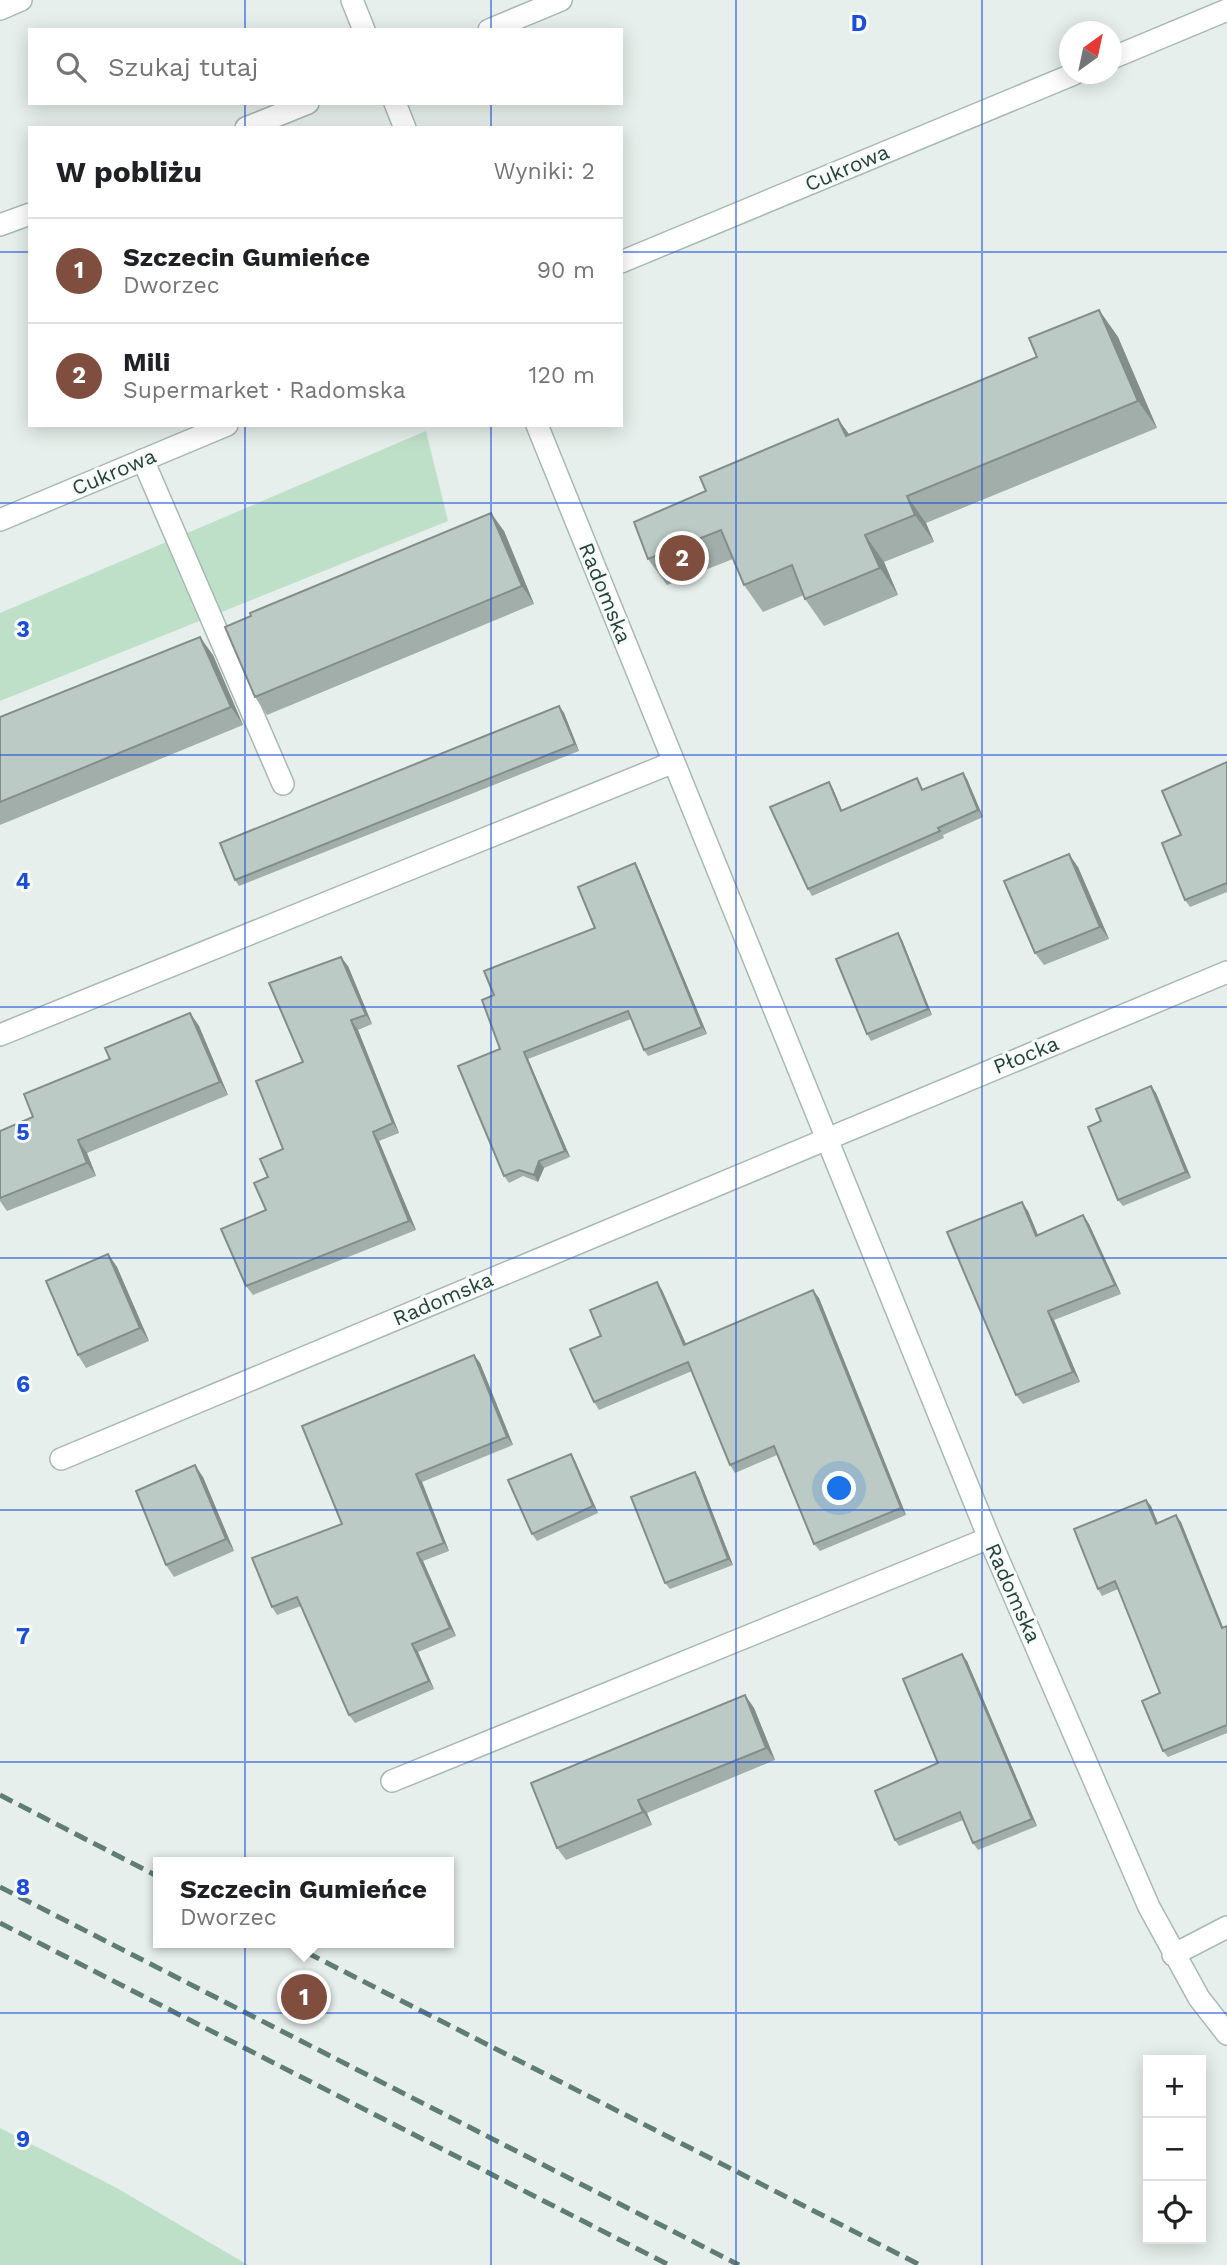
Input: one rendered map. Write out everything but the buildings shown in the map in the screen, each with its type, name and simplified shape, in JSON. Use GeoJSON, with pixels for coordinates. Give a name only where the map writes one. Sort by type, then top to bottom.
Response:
{"type":"FeatureCollection","features":[{"type":"Feature","properties":{"kind":"street"},"geometry":{"type":"LineString","coordinates":[[0,9],[21,0]]}},
{"type":"Feature","properties":{"kind":"street"},"geometry":{"type":"LineString","coordinates":[[352,0],[363,28]]}},
{"type":"Feature","properties":{"kind":"street"},"geometry":{"type":"LineString","coordinates":[[494,28],[561,0]]}},
{"type":"Feature","properties":{"kind":"street"},"geometry":{"type":"LineString","coordinates":[[1122,53],[1227,10]]}},
{"type":"Feature","properties":{"kind":"street","name":"Cukrowa"},"geometry":{"type":"LineString","coordinates":[[623,261],[1059,80]]}},
{"type":"Feature","properties":{"kind":"street"},"geometry":{"type":"LineString","coordinates":[[251,126],[303,105]]}},
{"type":"Feature","properties":{"kind":"street"},"geometry":{"type":"LineString","coordinates":[[396,105],[404,126]]}},
{"type":"Feature","properties":{"kind":"street"},"geometry":{"type":"LineString","coordinates":[[0,225],[28,215]]}},
{"type":"Feature","properties":{"kind":"street","name":"Cukrowa"},"geometry":{"type":"LineString","coordinates":[[0,520],[222,427]]}},
{"type":"Feature","properties":{"kind":"street","name":"Radomska"},"geometry":{"type":"LineString","coordinates":[[538,427],[989,1538],[1149,1908],[1173,1955],[1227,2034]]}},
{"type":"Feature","properties":{"kind":"street"},"geometry":{"type":"LineString","coordinates":[[143,460],[283,783]]}},
{"type":"Feature","properties":{"kind":"street"},"geometry":{"type":"LineString","coordinates":[[0,1035],[674,762]]}},
{"type":"Feature","properties":{"kind":"street","name":"Płocka"},"geometry":{"type":"LineString","coordinates":[[825,1139],[1227,972]]}},
{"type":"Feature","properties":{"kind":"street","name":"Radomska"},"geometry":{"type":"LineString","coordinates":[[61,1459],[825,1139]]}},
{"type":"Feature","properties":{"kind":"street"},"geometry":{"type":"LineString","coordinates":[[391,1781],[989,1538]]}},
{"type":"Feature","properties":{"kind":"street"},"geometry":{"type":"LineString","coordinates":[[1173,1955],[1227,1927]]}},
{"type":"Feature","properties":{"kind":"green space"},"geometry":{"type":"Polygon","coordinates":[[[426,431],[448,521],[0,701],[0,613],[426,431]]]}},
{"type":"Feature","properties":{"kind":"green space"},"geometry":{"type":"Polygon","coordinates":[[[0,2128],[115,2187],[248,2265],[0,2265],[0,2128]]]}},
{"type":"Feature","properties":{"kind":"railway"},"geometry":{"type":"LineString","coordinates":[[0,1795],[153,1874]]}},
{"type":"Feature","properties":{"kind":"railway"},"geometry":{"type":"LineString","coordinates":[[0,1887],[739,2265]]}},
{"type":"Feature","properties":{"kind":"railway"},"geometry":{"type":"LineString","coordinates":[[0,1923],[669,2265]]}},
{"type":"Feature","properties":{"kind":"railway"},"geometry":{"type":"LineString","coordinates":[[298,1948],[920,2265]]}},
{"type":"Feature","properties":{"kind":"place","name":"Mili"},"geometry":{"type":"Point","coordinates":[682,558]}},
{"type":"Feature","properties":{"kind":"place","name":"Szczecin Gumieńce"},"geometry":{"type":"Point","coordinates":[304,1997]}}]}
